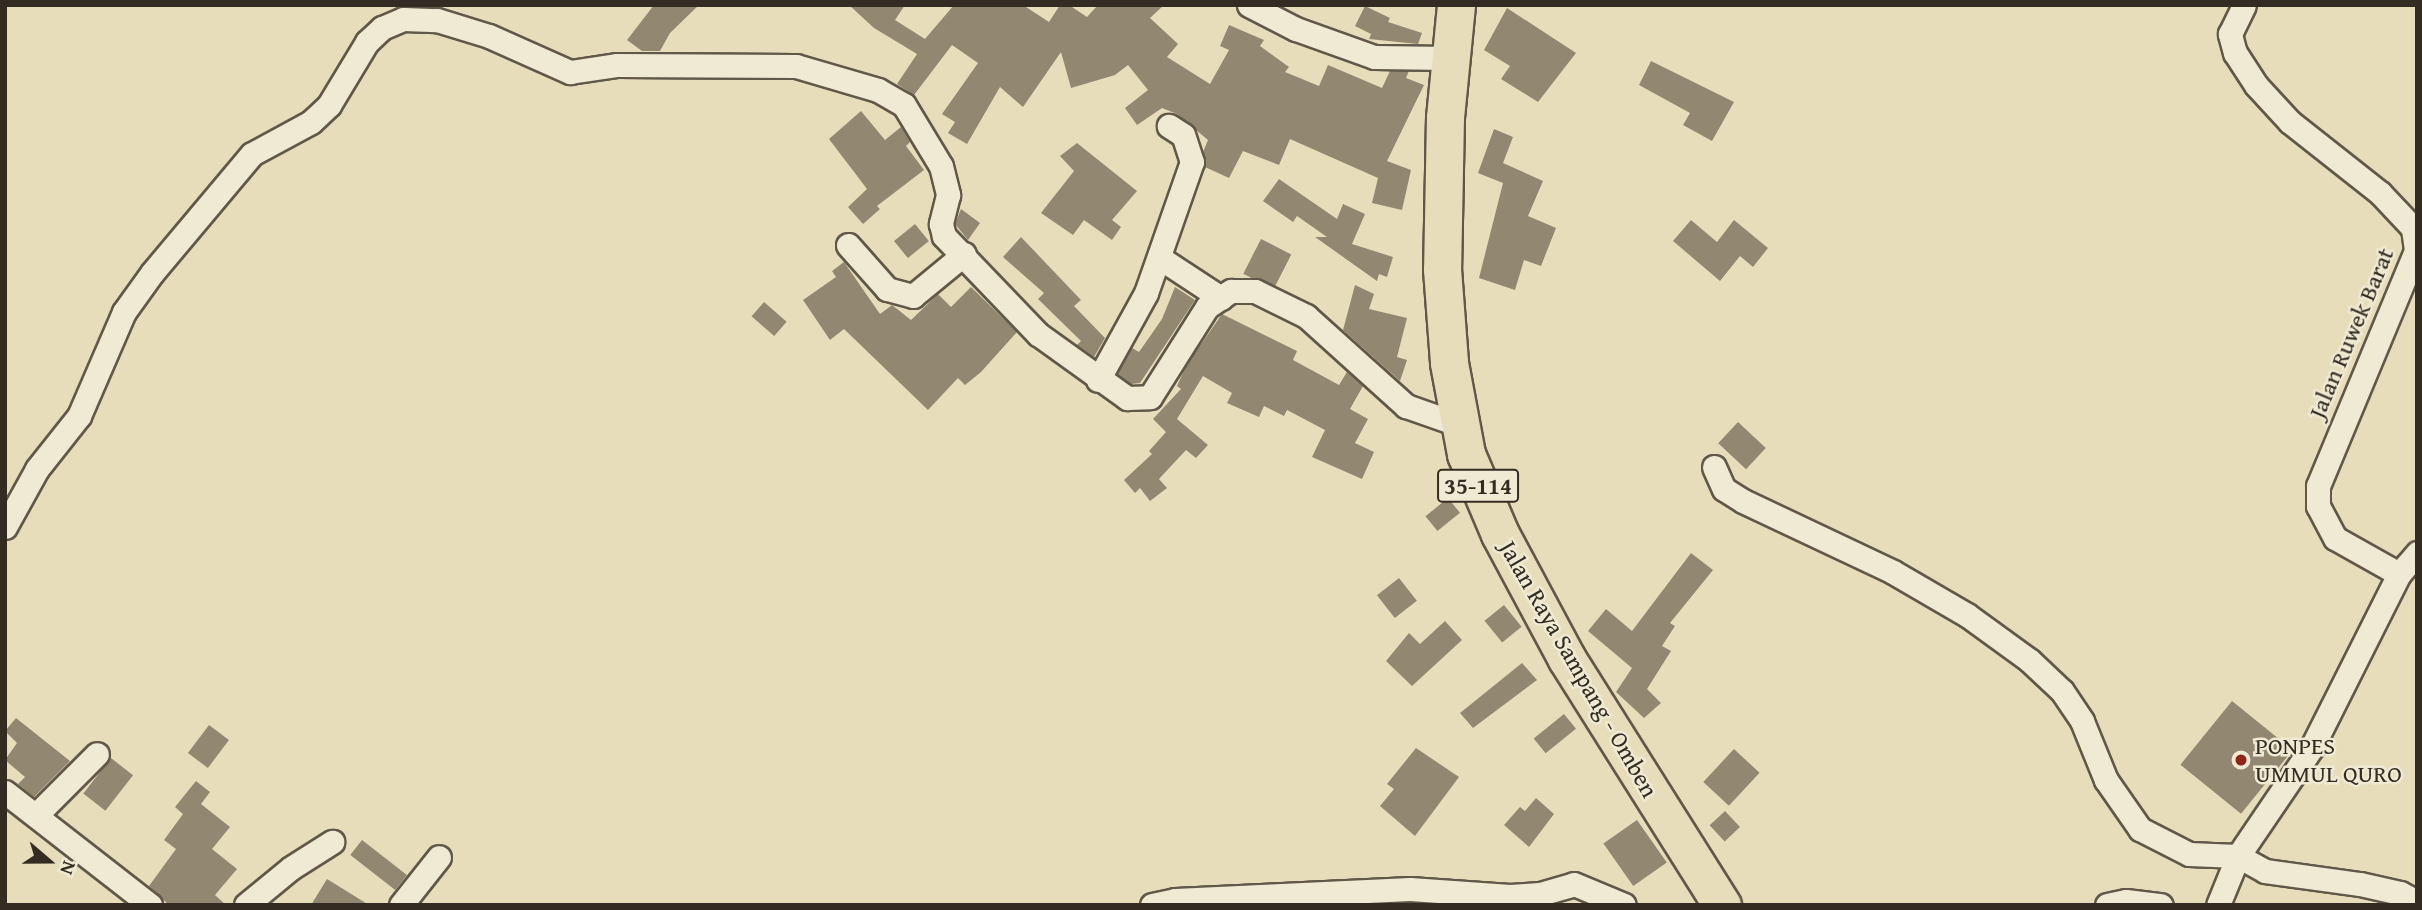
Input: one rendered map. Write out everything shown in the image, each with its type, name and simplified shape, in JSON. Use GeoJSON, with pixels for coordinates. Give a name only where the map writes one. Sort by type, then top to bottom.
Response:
{"type":"FeatureCollection","features":[{"type":"Feature","properties":{"kind":"main road","name":"Jalan Raya Sampang - Omben"},"geometry":{"type":"LineString","coordinates":[[1456,5],[1450,58],[1442,269],[1449,363],[1460,425],[1495,524],[1567,659],[1720,904]]}},
{"type":"Feature","properties":{"kind":"street"},"geometry":{"type":"LineString","coordinates":[[1248,5],[1296,29],[1374,57],[1450,58]]}},
{"type":"Feature","properties":{"kind":"street","name":"Jalan Ruwek Barat"},"geometry":{"type":"LineString","coordinates":[[2244,5],[2230,34],[2235,53],[2256,85],[2290,122],[2380,193],[2416,237],[2416,250],[2318,485],[2318,506],[2335,538],[2399,574]]}},
{"type":"Feature","properties":{"kind":"street"},"geometry":{"type":"LineString","coordinates":[[5,527],[37,469],[65,438],[90,397],[124,312],[252,154],[311,122],[329,105],[367,42],[382,27],[403,19],[437,13],[570,72],[617,65],[796,65],[878,90],[904,105],[941,166],[948,195],[941,224],[944,236],[1038,334],[1098,380],[1127,398],[1150,397],[1207,307],[1231,291],[1255,290],[1281,300],[1306,316],[1406,406],[1460,425]]}},
{"type":"Feature","properties":{"kind":"street"},"geometry":{"type":"LineString","coordinates":[[1098,380],[1160,258],[1192,162],[1183,135],[1169,125]]}},
{"type":"Feature","properties":{"kind":"street"},"geometry":{"type":"LineString","coordinates":[[848,245],[887,289],[913,296],[964,254]]}},
{"type":"Feature","properties":{"kind":"street"},"geometry":{"type":"LineString","coordinates":[[1160,258],[1220,298]]}},
{"type":"Feature","properties":{"kind":"street"},"geometry":{"type":"LineString","coordinates":[[1714,467],[1724,489],[1743,501],[1893,572],[1967,615],[2029,660],[2075,711],[2106,780],[2140,829],[2189,854],[2265,872],[2360,884],[2400,893],[2417,902]]}},
{"type":"Feature","properties":{"kind":"street"},"geometry":{"type":"LineString","coordinates":[[2220,903],[2235,864],[2312,747],[2370,626],[2399,574],[2417,553]]}},
{"type":"Feature","properties":{"kind":"street"},"geometry":{"type":"LineString","coordinates":[[36,816],[97,754]]}},
{"type":"Feature","properties":{"kind":"street"},"geometry":{"type":"LineString","coordinates":[[5,792],[150,905]]}},
{"type":"Feature","properties":{"kind":"street"},"geometry":{"type":"LineString","coordinates":[[246,905],[291,868],[332,842]]}},
{"type":"Feature","properties":{"kind":"street"},"geometry":{"type":"LineString","coordinates":[[401,905],[439,858]]}},
{"type":"Feature","properties":{"kind":"street"},"geometry":{"type":"LineString","coordinates":[[1152,905],[1175,900],[1410,889],[1510,896],[1541,894],[1574,884],[1623,905]]}},
{"type":"Feature","properties":{"kind":"street"},"geometry":{"type":"LineString","coordinates":[[2107,905],[2126,901],[2161,905]]}},
{"type":"Feature","properties":{"kind":"building"},"geometry":{"type":"Polygon","coordinates":[[[654,5],[699,5],[670,33],[660,51],[642,51],[627,40],[654,5]]]}},
{"type":"Feature","properties":{"kind":"building"},"geometry":{"type":"Polygon","coordinates":[[[849,5],[905,5],[895,20],[925,39],[954,5],[1023,5],[1049,22],[1060,5],[1069,5],[1087,17],[1098,5],[1164,5],[1150,18],[1178,44],[1167,57],[1210,84],[1229,50],[1220,46],[1229,25],[1264,40],[1260,46],[1289,67],[1285,72],[1319,86],[1328,65],[1382,88],[1390,71],[1409,71],[1406,78],[1424,85],[1387,161],[1411,170],[1402,210],[1372,203],[1378,178],[1290,139],[1279,165],[1243,151],[1229,178],[1205,167],[1203,152],[1208,140],[1177,114],[1162,108],[1137,125],[1125,108],[1148,90],[1128,65],[1115,75],[1071,88],[1061,52],[1023,107],[1000,87],[967,144],[948,133],[955,122],[942,114],[978,63],[952,45],[914,95],[897,84],[917,54],[874,28],[849,5]]]}},
{"type":"Feature","properties":{"kind":"building"},"geometry":{"type":"Polygon","coordinates":[[[1365,6],[1390,18],[1388,22],[1422,33],[1418,44],[1369,39],[1371,34],[1355,26],[1365,6]]]}},
{"type":"Feature","properties":{"kind":"building"},"geometry":{"type":"Polygon","coordinates":[[[1507,8],[1576,53],[1538,102],[1501,79],[1510,66],[1484,50],[1507,8]]]}},
{"type":"Feature","properties":{"kind":"building"},"geometry":{"type":"Polygon","coordinates":[[[1651,61],[1734,102],[1712,141],[1683,125],[1690,113],[1639,85],[1651,61]]]}},
{"type":"Feature","properties":{"kind":"building"},"geometry":{"type":"Polygon","coordinates":[[[861,111],[885,140],[901,127],[910,142],[906,146],[924,170],[877,206],[880,209],[863,224],[848,207],[867,189],[829,139],[861,111]]]}},
{"type":"Feature","properties":{"kind":"building"},"geometry":{"type":"Polygon","coordinates":[[[1494,129],[1513,137],[1503,163],[1543,181],[1528,216],[1556,228],[1541,266],[1524,260],[1515,290],[1479,278],[1503,183],[1478,173],[1494,129]]]}},
{"type":"Feature","properties":{"kind":"building"},"geometry":{"type":"Polygon","coordinates":[[[1077,143],[1137,191],[1112,220],[1121,227],[1112,240],[1084,220],[1073,235],[1041,213],[1074,171],[1060,156],[1077,143]]]}},
{"type":"Feature","properties":{"kind":"building"},"geometry":{"type":"Polygon","coordinates":[[[1279,179],[1337,219],[1343,204],[1365,214],[1352,244],[1393,257],[1387,277],[1379,274],[1377,281],[1315,237],[1327,237],[1297,216],[1293,222],[1263,201],[1279,179]]]}},
{"type":"Feature","properties":{"kind":"building"},"geometry":{"type":"Polygon","coordinates":[[[961,209],[980,223],[968,240],[955,224],[961,209]]]}},
{"type":"Feature","properties":{"kind":"building"},"geometry":{"type":"Polygon","coordinates":[[[1691,220],[1717,242],[1734,220],[1768,248],[1753,267],[1740,256],[1720,281],[1673,241],[1691,220]]]}},
{"type":"Feature","properties":{"kind":"building"},"geometry":{"type":"Polygon","coordinates":[[[915,224],[929,241],[908,258],[894,241],[915,224]]]}},
{"type":"Feature","properties":{"kind":"building"},"geometry":{"type":"Polygon","coordinates":[[[1021,237],[1081,300],[1074,306],[1105,338],[1094,357],[1077,345],[1081,341],[1038,299],[1044,293],[1003,257],[1021,237]]]}},
{"type":"Feature","properties":{"kind":"building"},"geometry":{"type":"Polygon","coordinates":[[[1261,239],[1291,254],[1274,289],[1243,274],[1261,239]]]}},
{"type":"Feature","properties":{"kind":"building"},"geometry":{"type":"Polygon","coordinates":[[[844,262],[880,314],[892,305],[911,320],[938,294],[951,307],[971,287],[1017,332],[981,372],[965,385],[958,378],[928,410],[844,329],[830,340],[803,300],[836,277],[832,271],[844,262]]]}},
{"type":"Feature","properties":{"kind":"building"},"geometry":{"type":"Polygon","coordinates":[[[1355,285],[1374,294],[1369,309],[1407,318],[1397,357],[1407,360],[1400,381],[1343,330],[1355,285]]]}},
{"type":"Feature","properties":{"kind":"building"},"geometry":{"type":"Polygon","coordinates":[[[1175,287],[1195,300],[1140,383],[1131,384],[1117,374],[1132,348],[1139,352],[1162,319],[1175,287]]]}},
{"type":"Feature","properties":{"kind":"building"},"geometry":{"type":"Polygon","coordinates":[[[764,302],[787,322],[774,336],[752,316],[764,302]]]}},
{"type":"Feature","properties":{"kind":"building"},"geometry":{"type":"Polygon","coordinates":[[[1222,314],[1297,351],[1293,360],[1339,385],[1347,372],[1363,386],[1350,409],[1368,419],[1355,443],[1374,452],[1362,479],[1312,457],[1325,430],[1287,410],[1284,416],[1264,406],[1259,417],[1227,403],[1232,393],[1203,376],[1177,419],[1208,445],[1196,458],[1186,450],[1159,479],[1167,488],[1150,501],[1140,488],[1135,493],[1124,480],[1152,454],[1149,451],[1166,432],[1153,419],[1181,389],[1177,386],[1186,366],[1222,314]]]}},
{"type":"Feature","properties":{"kind":"building"},"geometry":{"type":"Polygon","coordinates":[[[1738,422],[1766,448],[1746,469],[1718,443],[1738,422]]]}},
{"type":"Feature","properties":{"kind":"building"},"geometry":{"type":"Polygon","coordinates":[[[1448,498],[1460,513],[1437,531],[1425,516],[1448,498]]]}},
{"type":"Feature","properties":{"kind":"building"},"geometry":{"type":"Polygon","coordinates":[[[1691,553],[1713,570],[1670,623],[1675,626],[1662,646],[1671,651],[1647,689],[1661,703],[1644,718],[1616,692],[1632,668],[1588,631],[1606,609],[1632,631],[1691,553]]]}},
{"type":"Feature","properties":{"kind":"building"},"geometry":{"type":"Polygon","coordinates":[[[1399,578],[1417,601],[1395,618],[1377,595],[1399,578]]]}},
{"type":"Feature","properties":{"kind":"building"},"geometry":{"type":"Polygon","coordinates":[[[1504,605],[1522,627],[1502,642],[1485,621],[1504,605]]]}},
{"type":"Feature","properties":{"kind":"building"},"geometry":{"type":"Polygon","coordinates":[[[1445,621],[1462,640],[1412,686],[1386,661],[1409,633],[1420,644],[1445,621]]]}},
{"type":"Feature","properties":{"kind":"building"},"geometry":{"type":"Polygon","coordinates":[[[1522,663],[1537,680],[1473,728],[1460,713],[1522,663]]]}},
{"type":"Feature","properties":{"kind":"building","name":"PONPES UMMUL QURO"},"geometry":{"type":"Polygon","coordinates":[[[2232,701],[2293,750],[2241,814],[2180,765],[2232,701]]]}},
{"type":"Feature","properties":{"kind":"building"},"geometry":{"type":"Polygon","coordinates":[[[1564,714],[1576,729],[1546,753],[1534,739],[1564,714]]]}},
{"type":"Feature","properties":{"kind":"building"},"geometry":{"type":"Polygon","coordinates":[[[16,718],[70,761],[34,797],[18,784],[25,777],[5,760],[17,743],[5,731],[16,718]]]}},
{"type":"Feature","properties":{"kind":"building"},"geometry":{"type":"Polygon","coordinates":[[[209,725],[229,740],[208,768],[188,753],[209,725]]]}},
{"type":"Feature","properties":{"kind":"building"},"geometry":{"type":"Polygon","coordinates":[[[1416,748],[1459,777],[1415,836],[1380,806],[1394,789],[1387,784],[1416,748]]]}},
{"type":"Feature","properties":{"kind":"building"},"geometry":{"type":"Polygon","coordinates":[[[1734,749],[1760,773],[1729,806],[1703,782],[1734,749]]]}},
{"type":"Feature","properties":{"kind":"building"},"geometry":{"type":"Polygon","coordinates":[[[111,758],[133,775],[105,811],[83,793],[111,758]]]}},
{"type":"Feature","properties":{"kind":"building"},"geometry":{"type":"Polygon","coordinates":[[[196,781],[210,792],[201,804],[230,827],[212,849],[237,869],[215,895],[226,905],[169,905],[149,886],[176,849],[164,840],[183,814],[175,807],[196,781]]]}},
{"type":"Feature","properties":{"kind":"building"},"geometry":{"type":"Polygon","coordinates":[[[1536,798],[1554,814],[1529,847],[1504,825],[1520,807],[1525,811],[1536,798]]]}},
{"type":"Feature","properties":{"kind":"building"},"geometry":{"type":"Polygon","coordinates":[[[1725,811],[1740,827],[1725,841],[1710,825],[1725,811]]]}},
{"type":"Feature","properties":{"kind":"building"},"geometry":{"type":"Polygon","coordinates":[[[1637,820],[1667,863],[1633,886],[1603,844],[1637,820]]]}},
{"type":"Feature","properties":{"kind":"building"},"geometry":{"type":"Polygon","coordinates":[[[362,840],[407,875],[395,890],[350,855],[362,840]]]}},
{"type":"Feature","properties":{"kind":"building"},"geometry":{"type":"Polygon","coordinates":[[[327,879],[369,905],[311,905],[327,879]]]}},
{"type":"Feature","properties":{"kind":"place","name":"PONPES UMMUL QURO"},"geometry":{"type":"Point","coordinates":[2241,760]}}]}
